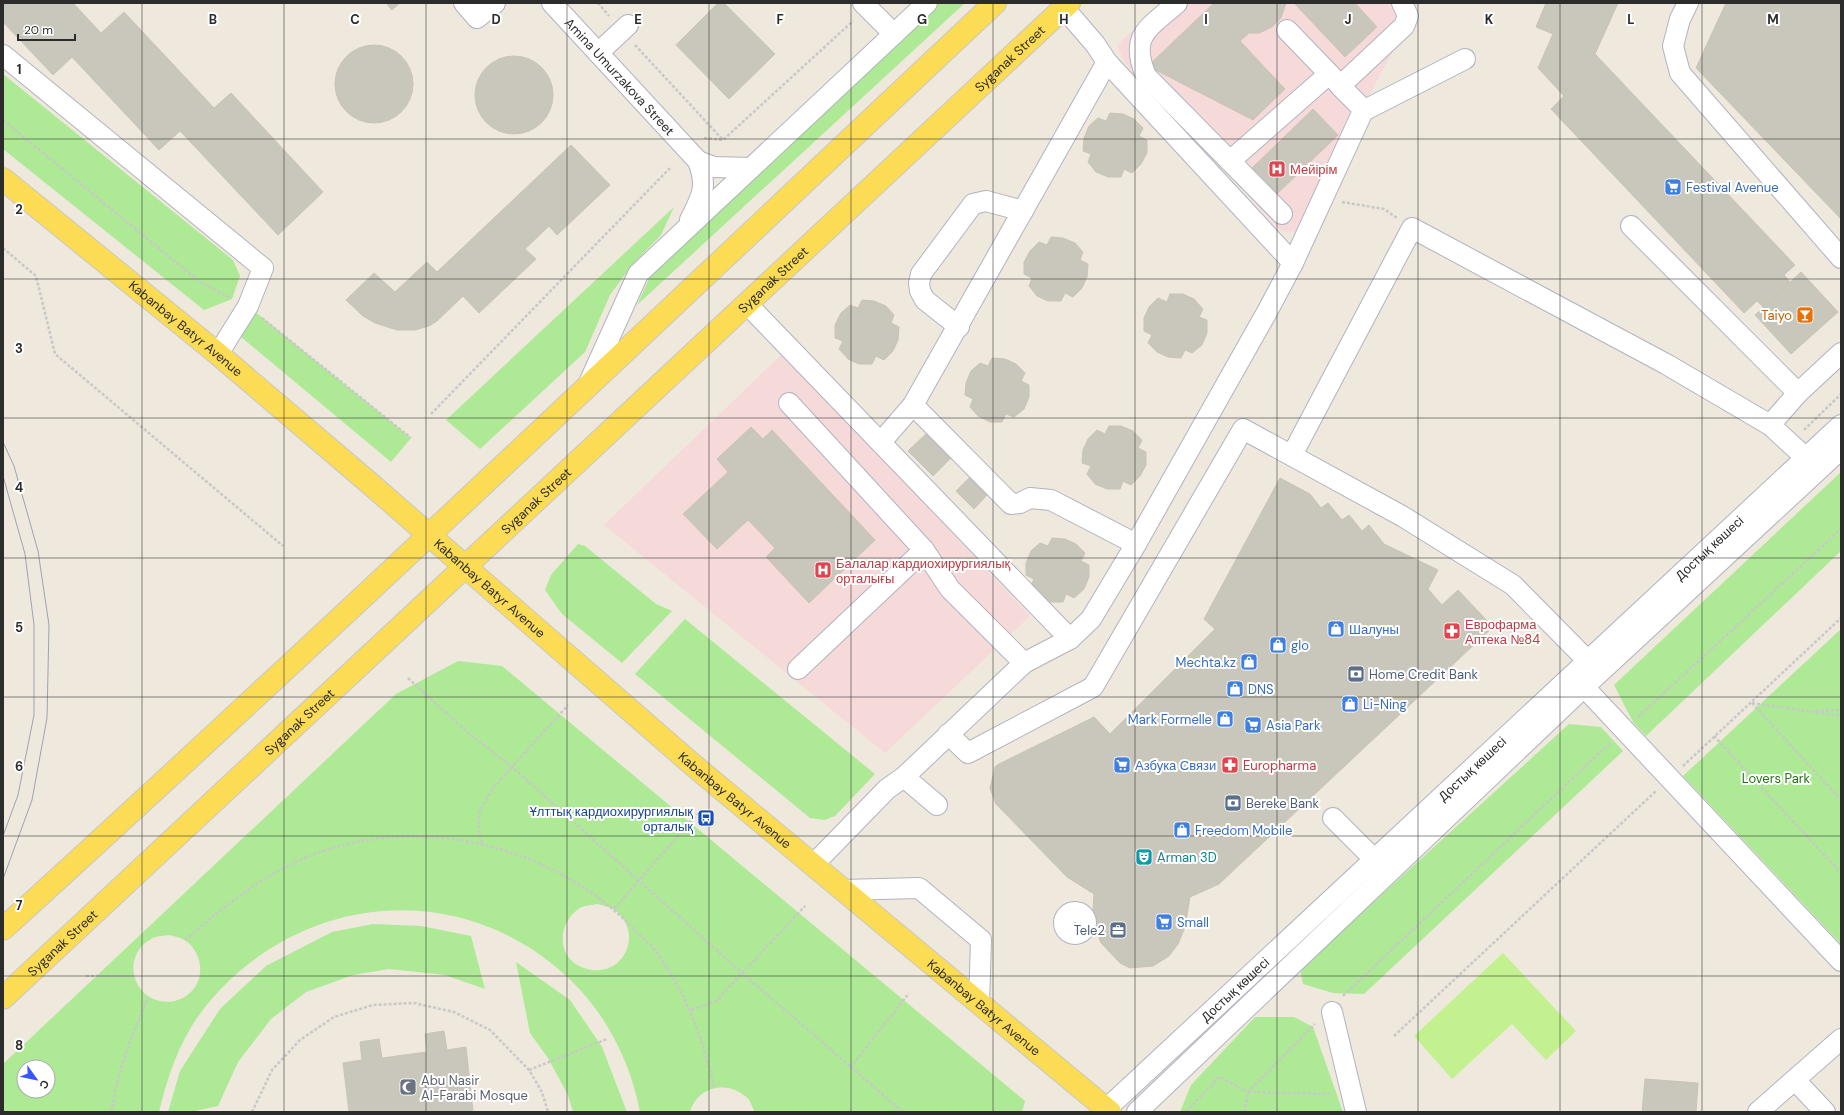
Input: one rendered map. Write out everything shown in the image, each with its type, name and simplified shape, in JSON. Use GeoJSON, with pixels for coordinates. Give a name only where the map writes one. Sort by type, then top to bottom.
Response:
{"type":"FeatureCollection","features":[{"type":"Feature","properties":{"kind":"main road"},"geometry":{"type":"LineString","coordinates":[[3,929],[429,535],[995,3]]}},
{"type":"Feature","properties":{"kind":"main road","name":"Syganak Street"},"geometry":{"type":"LineString","coordinates":[[3,998],[1066,5]]}},
{"type":"Feature","properties":{"kind":"main road","name":"Kabanbay Batyr Avenue"},"geometry":{"type":"LineString","coordinates":[[3,179],[218,354],[367,481],[693,766],[979,1003],[1106,1111]]}},
{"type":"Feature","properties":{"kind":"main road","name":"Kabanbay Batyr Avenue"},"geometry":{"type":"LineString","coordinates":[[3,196],[319,456],[367,481]]}},
{"type":"Feature","properties":{"kind":"street"},"geometry":{"type":"LineString","coordinates":[[464,3],[477,18],[495,3]]}},
{"type":"Feature","properties":{"kind":"street","name":"Amina Umurzakova Street"},"geometry":{"type":"LineString","coordinates":[[552,3],[693,156],[704,175],[702,194],[686,229]]}},
{"type":"Feature","properties":{"kind":"street"},"geometry":{"type":"LineString","coordinates":[[588,385],[638,274],[928,3]]}},
{"type":"Feature","properties":{"kind":"street"},"geometry":{"type":"LineString","coordinates":[[1177,3],[1143,34],[1138,45],[1140,62],[1146,76],[1282,214]]}},
{"type":"Feature","properties":{"kind":"street"},"geometry":{"type":"LineString","coordinates":[[1230,161],[1404,26],[1408,16],[1402,3]]}},
{"type":"Feature","properties":{"kind":"street"},"geometry":{"type":"LineString","coordinates":[[1688,3],[1680,19],[1673,46],[1680,73],[1841,258]]}},
{"type":"Feature","properties":{"kind":"street"},"geometry":{"type":"LineString","coordinates":[[866,5],[894,34]]}},
{"type":"Feature","properties":{"kind":"street"},"geometry":{"type":"LineString","coordinates":[[1066,5],[1107,62],[1293,263]]}},
{"type":"Feature","properties":{"kind":"street"},"geometry":{"type":"LineString","coordinates":[[598,53],[625,28]]}},
{"type":"Feature","properties":{"kind":"street"},"geometry":{"type":"LineString","coordinates":[[1287,30],[1362,108],[1363,111]]}},
{"type":"Feature","properties":{"kind":"street"},"geometry":{"type":"LineString","coordinates":[[3,55],[263,268],[248,306],[218,354]]}},
{"type":"Feature","properties":{"kind":"street"},"geometry":{"type":"LineString","coordinates":[[813,865],[887,789],[904,776],[1024,663],[1070,639],[1091,619],[1136,544],[1264,319],[1293,263],[1363,111],[1465,59]]}},
{"type":"Feature","properties":{"kind":"street"},"geometry":{"type":"LineString","coordinates":[[881,442],[914,405],[1107,62]]}},
{"type":"Feature","properties":{"kind":"street","name":"Amina Umurzakova Street"},"geometry":{"type":"LineString","coordinates":[[693,156],[714,167],[751,168]]}},
{"type":"Feature","properties":{"kind":"street"},"geometry":{"type":"LineString","coordinates":[[959,327],[925,300],[920,291],[921,274],[973,204],[986,201],[1023,212]]}},
{"type":"Feature","properties":{"kind":"street"},"geometry":{"type":"LineString","coordinates":[[1631,226],[1798,393]]}},
{"type":"Feature","properties":{"kind":"street"},"geometry":{"type":"LineString","coordinates":[[1292,455],[1412,228],[1666,364],[1770,425],[1806,458]]}},
{"type":"Feature","properties":{"kind":"street"},"geometry":{"type":"LineString","coordinates":[[746,304],[1070,639]]}},
{"type":"Feature","properties":{"kind":"street"},"geometry":{"type":"LineString","coordinates":[[1770,425],[1798,393],[1841,353]]}},
{"type":"Feature","properties":{"kind":"street"},"geometry":{"type":"LineString","coordinates":[[789,403],[924,550],[950,589],[1024,663]]}},
{"type":"Feature","properties":{"kind":"street"},"geometry":{"type":"LineString","coordinates":[[914,405],[1011,504],[1020,503],[1030,498],[1051,500],[1136,544]]}},
{"type":"Feature","properties":{"kind":"street","name":"Достық көшесі"},"geometry":{"type":"LineString","coordinates":[[1106,1111],[1587,660],[1841,425]]}},
{"type":"Feature","properties":{"kind":"street"},"geometry":{"type":"LineString","coordinates":[[948,734],[968,753],[1093,687],[1243,429],[1402,516],[1513,585],[1587,660]]}},
{"type":"Feature","properties":{"kind":"street","name":"Достық көшесі"},"geometry":{"type":"LineString","coordinates":[[1137,1112],[1584,687],[1841,449]]}},
{"type":"Feature","properties":{"kind":"street"},"geometry":{"type":"LineString","coordinates":[[798,669],[924,550]]}},
{"type":"Feature","properties":{"kind":"street"},"geometry":{"type":"LineString","coordinates":[[1584,687],[1841,961]]}},
{"type":"Feature","properties":{"kind":"street"},"geometry":{"type":"LineString","coordinates":[[904,776],[937,805]]}},
{"type":"Feature","properties":{"kind":"street"},"geometry":{"type":"LineString","coordinates":[[1333,818],[1374,859]]}},
{"type":"Feature","properties":{"kind":"street"},"geometry":{"type":"LineString","coordinates":[[843,890],[919,888],[981,940],[979,1003]]}},
{"type":"Feature","properties":{"kind":"street"},"geometry":{"type":"LineString","coordinates":[[1330,1011],[1354,1103]]}},
{"type":"Feature","properties":{"kind":"street"},"geometry":{"type":"LineString","coordinates":[[1758,1112],[1841,1040]]}},
{"type":"Feature","properties":{"kind":"street"},"geometry":{"type":"LineString","coordinates":[[1795,1080],[1825,1112]]}},
{"type":"Feature","properties":{"kind":"path"},"geometry":{"type":"LineString","coordinates":[[598,3],[625,28],[723,140]]}},
{"type":"Feature","properties":{"kind":"path"},"geometry":{"type":"LineString","coordinates":[[704,138],[723,140],[866,5]]}},
{"type":"Feature","properties":{"kind":"path"},"geometry":{"type":"LineString","coordinates":[[3,120],[200,282],[248,306],[411,438]]}},
{"type":"Feature","properties":{"kind":"path"},"geometry":{"type":"LineString","coordinates":[[431,414],[670,168]]}},
{"type":"Feature","properties":{"kind":"path"},"geometry":{"type":"LineString","coordinates":[[1321,201],[1350,203],[1384,209],[1412,228]]}},
{"type":"Feature","properties":{"kind":"path"},"geometry":{"type":"LineString","coordinates":[[3,248],[36,276],[56,354],[283,546]]}},
{"type":"Feature","properties":{"kind":"path"},"geometry":{"type":"LineString","coordinates":[[1245,1112],[1248,1092],[1330,1011],[1623,730],[1841,529]]}},
{"type":"Feature","properties":{"kind":"path"},"geometry":{"type":"LineString","coordinates":[[1394,1036],[1841,618]]}},
{"type":"Feature","properties":{"kind":"path"},"geometry":{"type":"LineString","coordinates":[[408,678],[467,732],[511,766],[850,1068],[903,1112]]}},
{"type":"Feature","properties":{"kind":"path"},"geometry":{"type":"LineString","coordinates":[[1841,716],[1752,703],[1841,800]]}},
{"type":"Feature","properties":{"kind":"path"},"geometry":{"type":"LineString","coordinates":[[482,843],[478,829],[480,810],[494,787],[511,766],[568,705]]}},
{"type":"Feature","properties":{"kind":"path"},"geometry":{"type":"LineString","coordinates":[[1810,712],[1841,710]]}},
{"type":"Feature","properties":{"kind":"path"},"geometry":{"type":"LineString","coordinates":[[1714,736],[1841,873]]}},
{"type":"Feature","properties":{"kind":"path"},"geometry":{"type":"LineString","coordinates":[[614,909],[697,814]]}},
{"type":"Feature","properties":{"kind":"path"},"geometry":{"type":"LineString","coordinates":[[185,940],[238,896],[282,868],[329,849],[380,838],[422,836],[482,843],[531,859],[577,884],[614,909],[658,954],[691,1010],[704,1045],[714,1087]]}},
{"type":"Feature","properties":{"kind":"path"},"geometry":{"type":"LineString","coordinates":[[691,1010],[716,1001],[806,906]]}},
{"type":"Feature","properties":{"kind":"path"},"geometry":{"type":"LineString","coordinates":[[86,976],[135,976]]}},
{"type":"Feature","properties":{"kind":"path"},"geometry":{"type":"LineString","coordinates":[[850,1068],[909,993]]}},
{"type":"Feature","properties":{"kind":"path"},"geometry":{"type":"LineString","coordinates":[[112,1112],[114,1090],[133,1033],[148,997]]}},
{"type":"Feature","properties":{"kind":"path"},"geometry":{"type":"LineString","coordinates":[[252,1112],[272,1070],[300,1040],[334,1017],[373,1005],[414,1003],[454,1012],[490,1030],[529,1070],[542,1092],[548,1112]]}},
{"type":"Feature","properties":{"kind":"path"},"geometry":{"type":"LineString","coordinates":[[529,1070],[607,1039]]}},
{"type":"Feature","properties":{"kind":"path"},"geometry":{"type":"LineString","coordinates":[[1186,1112],[1219,1078],[1248,1092],[1354,1103]]}},
{"type":"Feature","properties":{"kind":"shaded area","name":"Мейірім"},"geometry":{"type":"Polygon","coordinates":[[[1163,3],[1419,3],[1295,232],[1281,231],[1124,62],[1117,45],[1163,3]]]}},
{"type":"Feature","properties":{"kind":"shaded area","name":"Балалар кардиохирургиялық орталығы"},"geometry":{"type":"Polygon","coordinates":[[[783,353],[1030,616],[885,753],[604,525],[783,353]]]}},
{"type":"Feature","properties":{"kind":"green space"},"geometry":{"type":"Polygon","coordinates":[[[938,3],[965,3],[637,305],[654,268],[938,3]]]}},
{"type":"Feature","properties":{"kind":"green space"},"geometry":{"type":"Polygon","coordinates":[[[3,74],[233,260],[240,276],[232,299],[204,310],[3,149],[3,74]]]}},
{"type":"Feature","properties":{"kind":"green space"},"geometry":{"type":"Polygon","coordinates":[[[674,207],[661,235],[632,265],[610,295],[585,352],[480,449],[446,420],[674,207]]]}},
{"type":"Feature","properties":{"kind":"green space"},"geometry":{"type":"Polygon","coordinates":[[[254,311],[411,438],[391,462],[241,337],[254,311]]]}},
{"type":"Feature","properties":{"kind":"green space"},"geometry":{"type":"Polygon","coordinates":[[[1841,472],[1841,551],[1646,736],[1633,722],[1614,685],[1841,472]]]}},
{"type":"Feature","properties":{"kind":"green space"},"geometry":{"type":"Polygon","coordinates":[[[578,544],[585,546],[656,604],[672,611],[622,663],[562,614],[545,590],[551,575],[578,544]]]}},
{"type":"Feature","properties":{"kind":"green space"},"geometry":{"type":"Polygon","coordinates":[[[685,619],[875,774],[835,816],[825,820],[810,818],[635,674],[685,619]]]}},
{"type":"Feature","properties":{"kind":"green space","name":"Lovers Park"},"geometry":{"type":"Polygon","coordinates":[[[1841,629],[1841,944],[1683,776],[1841,629]]]}},
{"type":"Feature","properties":{"kind":"green space"},"geometry":{"type":"Polygon","coordinates":[[[458,661],[502,666],[1025,1101],[1022,1112],[755,1112],[747,1097],[737,1091],[721,1087],[705,1092],[694,1103],[690,1112],[640,1112],[629,1070],[611,1032],[587,997],[556,967],[512,938],[465,919],[416,911],[368,913],[320,924],[275,945],[234,976],[199,1015],[185,1037],[174,1061],[159,1112],[3,1112],[3,1064],[396,694],[458,661]],[[598,904],[584,906],[575,912],[567,922],[563,934],[564,947],[569,958],[579,966],[597,970],[609,968],[618,962],[625,953],[629,943],[628,931],[624,920],[615,910],[598,904]],[[169,935],[153,938],[141,947],[135,958],[133,969],[141,990],[150,997],[161,1001],[175,1001],[186,996],[195,987],[200,975],[200,962],[195,950],[186,941],[169,935]]]}},
{"type":"Feature","properties":{"kind":"green space"},"geometry":{"type":"Polygon","coordinates":[[[1569,724],[1601,727],[1623,751],[1364,994],[1333,993],[1303,984],[1300,969],[1569,724]]]}},
{"type":"Feature","properties":{"kind":"green space"},"geometry":{"type":"Polygon","coordinates":[[[373,924],[421,926],[471,936],[485,989],[445,975],[389,969],[353,975],[306,992],[271,1019],[238,1062],[218,1106],[190,1112],[168,1112],[180,1071],[220,1009],[266,966],[332,932],[373,924]]]}},
{"type":"Feature","properties":{"kind":"green space"},"geometry":{"type":"Polygon","coordinates":[[[1503,953],[1576,1031],[1546,1060],[1512,1024],[1452,1079],[1414,1036],[1503,953]]]}},
{"type":"Feature","properties":{"kind":"green space"},"geometry":{"type":"Polygon","coordinates":[[[516,962],[570,1000],[602,1047],[627,1112],[573,1112],[568,1095],[548,1058],[530,1033],[516,962]]]}},
{"type":"Feature","properties":{"kind":"green space"},"geometry":{"type":"Polygon","coordinates":[[[1255,1017],[1294,1017],[1313,1027],[1343,1112],[1180,1112],[1191,1085],[1255,1017]]]}},
{"type":"Feature","properties":{"kind":"building"},"geometry":{"type":"Polygon","coordinates":[[[3,3],[73,3],[101,33],[124,12],[214,108],[231,93],[323,192],[278,235],[180,131],[159,150],[72,57],[53,75],[3,22],[3,3]]]}},
{"type":"Feature","properties":{"kind":"building"},"geometry":{"type":"Polygon","coordinates":[[[386,3],[400,3],[392,10],[386,3]]]}},
{"type":"Feature","properties":{"kind":"building"},"geometry":{"type":"Polygon","coordinates":[[[718,3],[724,3],[775,54],[729,99],[676,45],[718,3]]]}},
{"type":"Feature","properties":{"kind":"building"},"geometry":{"type":"Polygon","coordinates":[[[1214,3],[1286,3],[1281,18],[1272,27],[1259,33],[1249,33],[1240,41],[1285,89],[1253,120],[1148,66],[1214,3]]]}},
{"type":"Feature","properties":{"kind":"building"},"geometry":{"type":"Polygon","coordinates":[[[1294,3],[1355,3],[1377,27],[1345,57],[1294,3]]]}},
{"type":"Feature","properties":{"kind":"building","name":"Festival Avenue"},"geometry":{"type":"Polygon","coordinates":[[[1546,3],[1618,3],[1595,54],[1795,265],[1784,275],[1790,282],[1764,308],[1757,301],[1744,313],[1551,109],[1564,96],[1538,68],[1553,34],[1536,27],[1546,3]]]}},
{"type":"Feature","properties":{"kind":"building"},"geometry":{"type":"Polygon","coordinates":[[[1726,3],[1841,3],[1841,219],[1696,68],[1726,3]]]}},
{"type":"Feature","properties":{"kind":"building"},"geometry":{"type":"Polygon","coordinates":[[[374,45],[389,48],[401,57],[410,69],[413,84],[410,99],[401,111],[389,120],[374,123],[359,120],[347,111],[338,99],[335,84],[338,69],[347,57],[359,48],[374,45]]]}},
{"type":"Feature","properties":{"kind":"building"},"geometry":{"type":"Polygon","coordinates":[[[514,56],[529,59],[541,68],[550,80],[553,95],[550,110],[541,122],[529,131],[514,134],[499,131],[487,122],[478,110],[475,95],[478,80],[487,68],[499,59],[514,56]]]}},
{"type":"Feature","properties":{"kind":"building"},"geometry":{"type":"Polygon","coordinates":[[[1313,109],[1338,135],[1276,195],[1251,169],[1313,109]]]}},
{"type":"Feature","properties":{"kind":"building"},"geometry":{"type":"Polygon","coordinates":[[[1110,113],[1123,114],[1134,119],[1143,128],[1139,136],[1147,140],[1147,153],[1141,164],[1132,173],[1124,169],[1121,177],[1108,177],[1096,172],[1088,162],[1091,154],[1083,151],[1084,138],[1089,126],[1098,118],[1106,121],[1110,113]]]}},
{"type":"Feature","properties":{"kind":"building"},"geometry":{"type":"Polygon","coordinates":[[[571,145],[610,185],[557,235],[549,226],[525,249],[536,259],[479,313],[463,296],[437,321],[429,326],[415,330],[397,330],[375,323],[363,316],[346,300],[374,273],[395,292],[427,262],[437,272],[571,145]]]}},
{"type":"Feature","properties":{"kind":"building"},"geometry":{"type":"Polygon","coordinates":[[[1051,237],[1063,238],[1075,243],[1083,252],[1080,260],[1088,264],[1087,277],[1082,288],[1073,297],[1065,293],[1061,301],[1048,301],[1037,296],[1029,286],[1032,278],[1024,274],[1024,262],[1030,251],[1039,242],[1047,245],[1051,237]]]}},
{"type":"Feature","properties":{"kind":"building"},"geometry":{"type":"Polygon","coordinates":[[[1801,272],[1838,312],[1791,354],[1755,315],[1801,272]]]}},
{"type":"Feature","properties":{"kind":"building"},"geometry":{"type":"Polygon","coordinates":[[[1170,294],[1183,294],[1194,299],[1203,309],[1199,317],[1207,320],[1207,333],[1202,345],[1192,353],[1185,350],[1181,358],[1168,357],[1157,352],[1148,343],[1152,335],[1144,331],[1144,318],[1149,307],[1158,298],[1167,302],[1170,294]]]}},
{"type":"Feature","properties":{"kind":"building"},"geometry":{"type":"Polygon","coordinates":[[[862,300],[874,301],[886,306],[894,315],[891,323],[899,327],[898,340],[893,351],[884,360],[876,356],[872,364],[859,364],[848,359],[839,349],[843,341],[835,338],[835,325],[841,313],[850,305],[858,308],[862,300]]]}},
{"type":"Feature","properties":{"kind":"building"},"geometry":{"type":"Polygon","coordinates":[[[992,358],[1005,359],[1016,364],[1025,373],[1021,381],[1029,385],[1029,397],[1024,409],[1014,417],[1006,414],[1002,422],[990,422],[978,416],[970,407],[973,399],[965,395],[966,383],[971,371],[980,363],[988,366],[992,358]]]}},
{"type":"Feature","properties":{"kind":"building"},"geometry":{"type":"Polygon","coordinates":[[[1109,426],[1121,426],[1133,431],[1142,440],[1138,448],[1146,452],[1146,465],[1140,476],[1131,485],[1123,481],[1120,489],[1107,489],[1095,484],[1087,474],[1091,466],[1082,463],[1083,450],[1088,439],[1097,430],[1105,434],[1109,426]]]}},
{"type":"Feature","properties":{"kind":"building"},"geometry":{"type":"Polygon","coordinates":[[[751,427],[763,439],[772,430],[875,540],[809,603],[766,557],[775,548],[748,520],[717,549],[683,514],[728,472],[717,459],[751,427]]]}},
{"type":"Feature","properties":{"kind":"building"},"geometry":{"type":"Polygon","coordinates":[[[929,431],[953,456],[933,476],[908,451],[929,431]]]}},
{"type":"Feature","properties":{"kind":"building"},"geometry":{"type":"Polygon","coordinates":[[[970,477],[987,495],[974,509],[956,491],[970,477]]]}},
{"type":"Feature","properties":{"kind":"building","name":"Asia Park"},"geometry":{"type":"Polygon","coordinates":[[[1280,478],[1310,494],[1321,508],[1328,503],[1342,520],[1349,515],[1362,531],[1369,525],[1384,544],[1438,570],[1428,589],[1442,605],[1458,590],[1493,627],[1219,884],[1190,897],[1185,927],[1178,944],[1169,956],[1153,966],[1130,968],[1120,963],[1101,943],[1095,927],[1093,910],[1094,894],[1067,877],[996,804],[990,788],[995,767],[1094,717],[1110,734],[1215,629],[1204,619],[1280,478]]]}},
{"type":"Feature","properties":{"kind":"building"},"geometry":{"type":"Polygon","coordinates":[[[1052,538],[1065,539],[1076,544],[1085,553],[1081,561],[1089,565],[1089,577],[1084,589],[1074,598],[1066,594],[1063,602],[1050,602],[1038,596],[1030,587],[1034,579],[1026,575],[1026,563],[1031,551],[1040,543],[1048,546],[1052,538]]]}},
{"type":"Feature","properties":{"kind":"building","name":"Abu Nasir Al-Farabi Mosque"},"geometry":{"type":"Polygon","coordinates":[[[444,1031],[447,1050],[466,1047],[473,1112],[349,1112],[343,1063],[362,1060],[360,1042],[379,1039],[382,1058],[427,1052],[425,1034],[444,1031]]]}},
{"type":"Feature","properties":{"kind":"building"},"geometry":{"type":"Polygon","coordinates":[[[1645,1079],[1698,1083],[1696,1112],[1642,1112],[1645,1079]]]}},
{"type":"Feature","properties":{"kind":"tram line"},"geometry":{"type":"LineString","coordinates":[[3,442],[14,466],[38,551],[49,625],[47,718],[32,800],[3,879]]}},
{"type":"Feature","properties":{"kind":"tram line"},"geometry":{"type":"LineString","coordinates":[[3,476],[25,554],[34,625],[34,715],[18,795],[3,836]]}},
{"type":"Feature","properties":{"kind":"place","name":"Мейірім"},"geometry":{"type":"Point","coordinates":[1277,169]}},
{"type":"Feature","properties":{"kind":"place","name":"Festival Avenue"},"geometry":{"type":"Point","coordinates":[1673,187]}},
{"type":"Feature","properties":{"kind":"place","name":"Taiyo"},"geometry":{"type":"Point","coordinates":[1805,315]}},
{"type":"Feature","properties":{"kind":"place","name":"Балалар кардиохирургиялық орталығы"},"geometry":{"type":"Point","coordinates":[823,570]}},
{"type":"Feature","properties":{"kind":"place","name":"Шалуны"},"geometry":{"type":"Point","coordinates":[1336,629]}},
{"type":"Feature","properties":{"kind":"place","name":"Еврофарма Аптека №84"},"geometry":{"type":"Point","coordinates":[1452,631]}},
{"type":"Feature","properties":{"kind":"place","name":"glo"},"geometry":{"type":"Point","coordinates":[1278,645]}},
{"type":"Feature","properties":{"kind":"place","name":"Mechta.kz"},"geometry":{"type":"Point","coordinates":[1249,662]}},
{"type":"Feature","properties":{"kind":"place","name":"Home Credit Bank"},"geometry":{"type":"Point","coordinates":[1356,674]}},
{"type":"Feature","properties":{"kind":"place","name":"DNS"},"geometry":{"type":"Point","coordinates":[1235,689]}},
{"type":"Feature","properties":{"kind":"place","name":"Li-Ning"},"geometry":{"type":"Point","coordinates":[1350,704]}},
{"type":"Feature","properties":{"kind":"place","name":"Mark Formelle"},"geometry":{"type":"Point","coordinates":[1225,719]}},
{"type":"Feature","properties":{"kind":"place","name":"Asia Park"},"geometry":{"type":"Point","coordinates":[1253,725]}},
{"type":"Feature","properties":{"kind":"place","name":"Азбука Связи"},"geometry":{"type":"Point","coordinates":[1122,765]}},
{"type":"Feature","properties":{"kind":"place","name":"Europharma"},"geometry":{"type":"Point","coordinates":[1230,765]}},
{"type":"Feature","properties":{"kind":"place","name":"Bereke Bank"},"geometry":{"type":"Point","coordinates":[1233,803]}},
{"type":"Feature","properties":{"kind":"place","name":"Ұлттық кардиохирургиялық орталық"},"geometry":{"type":"Point","coordinates":[706,818]}},
{"type":"Feature","properties":{"kind":"place","name":"Freedom Mobile"},"geometry":{"type":"Point","coordinates":[1182,830]}},
{"type":"Feature","properties":{"kind":"place","name":"Arman 3D"},"geometry":{"type":"Point","coordinates":[1144,857]}},
{"type":"Feature","properties":{"kind":"place","name":"Small"},"geometry":{"type":"Point","coordinates":[1164,922]}},
{"type":"Feature","properties":{"kind":"place","name":"Tele2"},"geometry":{"type":"Point","coordinates":[1118,930]}},
{"type":"Feature","properties":{"kind":"place","name":"Abu Nasir Al-Farabi Mosque"},"geometry":{"type":"Point","coordinates":[408,1087]}}]}
